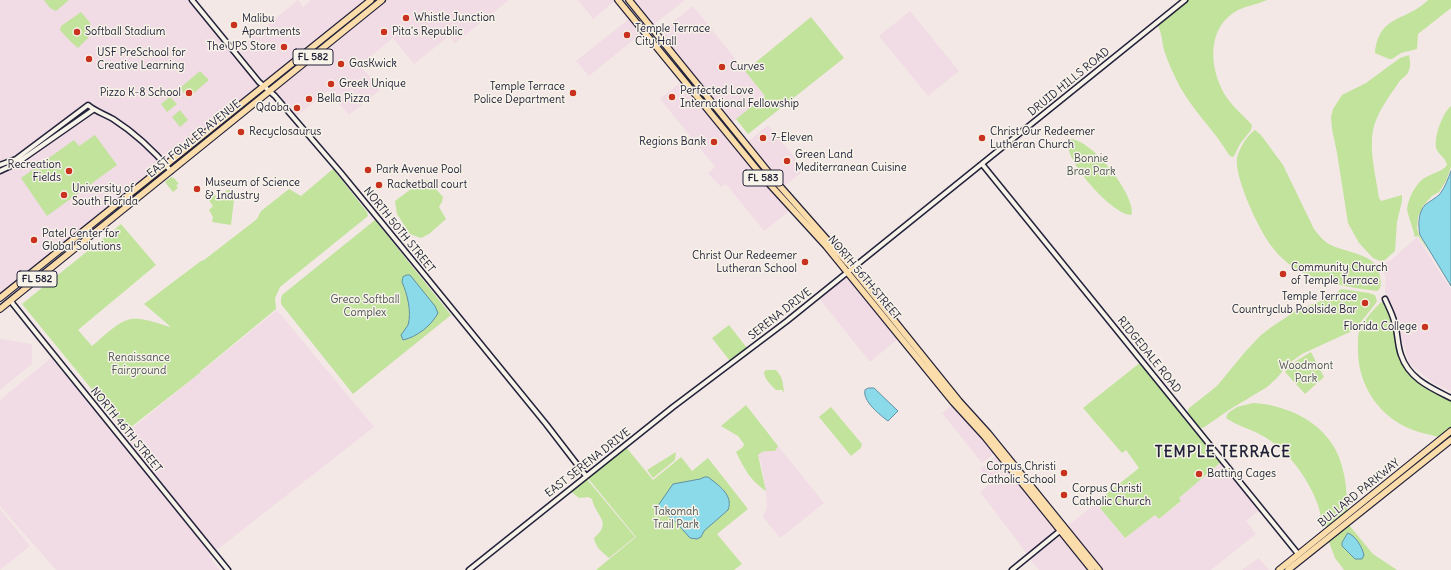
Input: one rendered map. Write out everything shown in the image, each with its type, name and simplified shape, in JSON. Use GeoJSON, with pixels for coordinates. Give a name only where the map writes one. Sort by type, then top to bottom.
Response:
{"type":"FeatureCollection","features":[{"type":"Feature","properties":{"kind":"main road","name":"EAST FOWLER AVENUE"},"geometry":{"type":"LineString","coordinates":[[2,296],[36,271],[166,164],[371,0]]}},
{"type":"Feature","properties":{"kind":"main road"},"geometry":{"type":"LineString","coordinates":[[338,36],[342,28],[364,10],[371,0]]}},
{"type":"Feature","properties":{"kind":"main road"},"geometry":{"type":"LineString","coordinates":[[372,8],[379,0]]}},
{"type":"Feature","properties":{"kind":"main road","name":"EAST FOWLER AVENUE"},"geometry":{"type":"LineString","coordinates":[[0,308],[382,0]]}},
{"type":"Feature","properties":{"kind":"main road","name":"NORTH 56TH STREET"},"geometry":{"type":"LineString","coordinates":[[618,0],[763,178],[849,270]]}},
{"type":"Feature","properties":{"kind":"main road","name":"NORTH 56TH STREET"},"geometry":{"type":"LineString","coordinates":[[629,0],[849,270],[953,402],[999,451],[1018,475],[1049,509],[1075,549],[1092,570]]}},
{"type":"Feature","properties":{"kind":"main road"},"geometry":{"type":"LineString","coordinates":[[291,74],[306,58],[321,46],[325,37]]}},
{"type":"Feature","properties":{"kind":"main road"},"geometry":{"type":"LineString","coordinates":[[686,83],[692,78]]}},
{"type":"Feature","properties":{"kind":"main road"},"geometry":{"type":"LineString","coordinates":[[718,122],[724,117]]}},
{"type":"Feature","properties":{"kind":"main road"},"geometry":{"type":"LineString","coordinates":[[763,178],[769,172]]}},
{"type":"Feature","properties":{"kind":"main road"},"geometry":{"type":"LineString","coordinates":[[11,300],[11,295],[36,271]]}},
{"type":"Feature","properties":{"kind":"main road"},"geometry":{"type":"LineString","coordinates":[[0,304],[5,299],[2,296]]}},
{"type":"Feature","properties":{"kind":"main road","name":"BULLARD PARKWAY"},"geometry":{"type":"LineString","coordinates":[[1288,570],[1300,556],[1451,431]]}},
{"type":"Feature","properties":{"kind":"main road","name":"BULLARD PARKWAY"},"geometry":{"type":"LineString","coordinates":[[1279,570],[1300,556],[1451,440]]}},
{"type":"Feature","properties":{"kind":"main road","name":"NORTH 56TH STREET"},"geometry":{"type":"LineString","coordinates":[[1018,475],[1033,497],[1099,570]]}},
{"type":"Feature","properties":{"kind":"main road"},"geometry":{"type":"LineString","coordinates":[[1033,497],[1037,497],[1044,506],[1049,509]]}},
{"type":"Feature","properties":{"kind":"main road"},"geometry":{"type":"LineString","coordinates":[[1075,549],[1080,552],[1090,564],[1094,564]]}},
{"type":"Feature","properties":{"kind":"street","name":"NORTH 50TH STREET"},"geometry":{"type":"LineString","coordinates":[[192,0],[263,87],[270,91],[376,216],[541,418],[586,476]]}},
{"type":"Feature","properties":{"kind":"street","name":"DRUID HILLS ROAD"},"geometry":{"type":"LineString","coordinates":[[849,270],[1185,0]]}},
{"type":"Feature","properties":{"kind":"street"},"geometry":{"type":"LineString","coordinates":[[0,165],[16,158],[88,105],[93,110],[112,118],[145,142],[171,171]]}},
{"type":"Feature","properties":{"kind":"street"},"geometry":{"type":"LineString","coordinates":[[0,171],[17,163],[93,110]]}},
{"type":"Feature","properties":{"kind":"street","name":"RIDGEDALE ROAD"},"geometry":{"type":"LineString","coordinates":[[982,164],[1300,556]]}},
{"type":"Feature","properties":{"kind":"street","name":"SERENA DRIVE"},"geometry":{"type":"LineString","coordinates":[[719,372],[786,321],[849,270]]}},
{"type":"Feature","properties":{"kind":"street","name":"NORTH 46TH STREET"},"geometry":{"type":"LineString","coordinates":[[11,300],[228,570]]}},
{"type":"Feature","properties":{"kind":"street"},"geometry":{"type":"LineString","coordinates":[[1384,300],[1395,323],[1400,355],[1406,366],[1422,384],[1451,398]]}},
{"type":"Feature","properties":{"kind":"street","name":"EAST SERENA DRIVE"},"geometry":{"type":"LineString","coordinates":[[469,570],[719,372]]}},
{"type":"Feature","properties":{"kind":"street"},"geometry":{"type":"LineString","coordinates":[[1012,570],[1062,528]]}},
{"type":"Feature","properties":{"kind":"shaded area","name":"University of South Florida"},"geometry":{"type":"Polygon","coordinates":[[[0,0],[193,0],[263,87],[0,299],[0,0]]]}},
{"type":"Feature","properties":{"kind":"shaded area"},"geometry":{"type":"Polygon","coordinates":[[[298,0],[303,7],[311,0],[509,0],[455,43],[449,36],[414,64],[393,38],[360,65],[380,90],[349,115],[328,91],[294,118],[238,49],[298,0]]]}},
{"type":"Feature","properties":{"kind":"shaded area"},"geometry":{"type":"Polygon","coordinates":[[[578,0],[616,0],[593,19],[578,0]]]}},
{"type":"Feature","properties":{"kind":"shaded area"},"geometry":{"type":"Polygon","coordinates":[[[632,0],[685,0],[653,25],[632,0]]]}},
{"type":"Feature","properties":{"kind":"shaded area"},"geometry":{"type":"Polygon","coordinates":[[[693,6],[765,96],[721,132],[737,151],[768,125],[805,170],[784,186],[760,156],[749,165],[789,211],[764,231],[726,184],[721,187],[708,173],[715,167],[660,99],[691,74],[659,33],[693,6]]]}},
{"type":"Feature","properties":{"kind":"shaded area"},"geometry":{"type":"Polygon","coordinates":[[[910,11],[959,71],[928,96],[879,36],[910,11]]]}},
{"type":"Feature","properties":{"kind":"shaded area"},"geometry":{"type":"Polygon","coordinates":[[[630,18],[642,33],[589,76],[576,61],[630,18]]]}},
{"type":"Feature","properties":{"kind":"shaded area","name":"Florida College"},"geometry":{"type":"Polygon","coordinates":[[[1417,237],[1451,289],[1451,391],[1433,383],[1409,363],[1393,307],[1385,292],[1386,279],[1381,264],[1390,261],[1417,237]]]}},
{"type":"Feature","properties":{"kind":"shaded area"},"geometry":{"type":"Polygon","coordinates":[[[847,274],[899,338],[870,362],[818,297],[847,274]]]}},
{"type":"Feature","properties":{"kind":"shaded area"},"geometry":{"type":"Polygon","coordinates":[[[277,310],[374,427],[209,556],[220,570],[56,570],[0,506],[0,400],[51,358],[119,439],[277,310]]]}},
{"type":"Feature","properties":{"kind":"shaded area"},"geometry":{"type":"Polygon","coordinates":[[[0,339],[32,344],[32,364],[0,390],[0,339]]]}},
{"type":"Feature","properties":{"kind":"shaded area"},"geometry":{"type":"Polygon","coordinates":[[[953,404],[995,453],[982,463],[942,413],[953,404]]]}},
{"type":"Feature","properties":{"kind":"shaded area"},"geometry":{"type":"Polygon","coordinates":[[[778,446],[824,503],[780,538],[763,517],[767,507],[766,491],[758,455],[759,453],[766,451],[775,451],[778,446]]]}},
{"type":"Feature","properties":{"kind":"shaded area"},"geometry":{"type":"Polygon","coordinates":[[[997,455],[1058,531],[1028,555],[980,492],[991,483],[980,469],[997,455]]]}},
{"type":"Feature","properties":{"kind":"shaded area"},"geometry":{"type":"Polygon","coordinates":[[[1221,462],[1260,510],[1246,521],[1256,534],[1211,570],[1102,570],[1066,527],[1099,501],[1103,505],[1100,508],[1138,555],[1125,538],[1155,515],[1159,519],[1181,502],[1179,498],[1221,462]]]}},
{"type":"Feature","properties":{"kind":"shaded area"},"geometry":{"type":"Polygon","coordinates":[[[0,509],[30,546],[0,570],[0,509]]]}},
{"type":"Feature","properties":{"kind":"shaded area"},"geometry":{"type":"Polygon","coordinates":[[[1061,536],[1089,570],[1039,570],[1030,559],[1061,536]]]}},
{"type":"Feature","properties":{"kind":"shaded area"},"geometry":{"type":"Polygon","coordinates":[[[1259,558],[1269,570],[1242,570],[1256,560],[1259,558]]]}},
{"type":"Feature","properties":{"kind":"green space"},"geometry":{"type":"Polygon","coordinates":[[[44,0],[69,0],[56,11],[50,8],[44,0]]]}},
{"type":"Feature","properties":{"kind":"green space"},"geometry":{"type":"Polygon","coordinates":[[[1187,0],[1267,0],[1238,10],[1228,17],[1220,27],[1216,37],[1214,61],[1220,84],[1225,95],[1234,107],[1252,125],[1251,130],[1232,157],[1229,155],[1180,87],[1167,60],[1164,50],[1158,26],[1187,0]]]}},
{"type":"Feature","properties":{"kind":"green space"},"geometry":{"type":"Polygon","coordinates":[[[1428,0],[1451,0],[1451,8],[1418,34],[1417,49],[1401,53],[1392,59],[1375,53],[1382,31],[1388,25],[1420,7],[1428,0]]]}},
{"type":"Feature","properties":{"kind":"green space","name":"Softball Stadium"},"geometry":{"type":"Polygon","coordinates":[[[81,12],[90,23],[92,30],[88,38],[78,48],[60,30],[61,26],[81,12]]]}},
{"type":"Feature","properties":{"kind":"green space"},"geometry":{"type":"Polygon","coordinates":[[[811,17],[844,58],[748,134],[736,119],[765,96],[745,71],[811,17]]]}},
{"type":"Feature","properties":{"kind":"green space"},"geometry":{"type":"Polygon","coordinates":[[[1409,55],[1410,68],[1384,105],[1377,117],[1373,130],[1372,155],[1379,198],[1381,201],[1402,195],[1397,222],[1395,251],[1385,260],[1380,261],[1373,258],[1359,243],[1348,223],[1331,117],[1333,109],[1342,95],[1366,83],[1400,58],[1409,55]]]}},
{"type":"Feature","properties":{"kind":"green space"},"geometry":{"type":"Polygon","coordinates":[[[200,71],[209,80],[188,98],[180,88],[200,71]]]}},
{"type":"Feature","properties":{"kind":"green space"},"geometry":{"type":"Polygon","coordinates":[[[170,97],[177,104],[167,112],[161,104],[170,97]]]}},
{"type":"Feature","properties":{"kind":"green space"},"geometry":{"type":"Polygon","coordinates":[[[1451,106],[1451,167],[1446,181],[1439,192],[1432,196],[1423,206],[1418,217],[1417,228],[1419,235],[1429,252],[1418,236],[1415,237],[1407,209],[1412,192],[1417,185],[1426,177],[1442,170],[1447,165],[1437,150],[1436,140],[1439,126],[1451,106]]]}},
{"type":"Feature","properties":{"kind":"green space"},"geometry":{"type":"Polygon","coordinates":[[[180,110],[188,120],[180,127],[172,117],[180,110]]]}},
{"type":"Feature","properties":{"kind":"green space"},"geometry":{"type":"Polygon","coordinates":[[[1255,130],[1261,135],[1283,165],[1314,229],[1329,244],[1360,255],[1374,263],[1378,269],[1381,281],[1379,290],[1355,288],[1310,276],[1290,265],[1275,251],[1255,218],[1244,191],[1237,167],[1237,158],[1241,147],[1249,135],[1255,130]]]}},
{"type":"Feature","properties":{"kind":"green space","name":"Recreation Fields"},"geometry":{"type":"Polygon","coordinates":[[[95,135],[117,165],[47,216],[21,178],[74,140],[79,146],[95,135]]]}},
{"type":"Feature","properties":{"kind":"green space","name":"Bonnie Brae Park"},"geometry":{"type":"Polygon","coordinates":[[[1071,139],[1090,148],[1110,169],[1126,193],[1131,204],[1131,215],[1123,213],[1112,206],[1080,172],[1068,148],[1068,140],[1071,139]]]}},
{"type":"Feature","properties":{"kind":"green space","name":"Renaissance Fairground"},"geometry":{"type":"Polygon","coordinates":[[[333,169],[367,212],[368,216],[280,287],[275,298],[276,309],[201,371],[199,368],[201,372],[126,431],[22,304],[121,224],[156,265],[78,330],[92,346],[105,334],[126,320],[146,320],[171,327],[144,304],[257,219],[261,211],[289,189],[301,196],[333,169]]]}},
{"type":"Feature","properties":{"kind":"green space"},"geometry":{"type":"Polygon","coordinates":[[[171,177],[174,178],[179,184],[176,185],[178,188],[173,192],[165,182],[171,177]]]}},
{"type":"Feature","properties":{"kind":"green space"},"geometry":{"type":"Polygon","coordinates":[[[423,180],[429,181],[443,197],[439,207],[446,219],[429,234],[421,238],[410,234],[397,214],[395,201],[423,180]]]}},
{"type":"Feature","properties":{"kind":"green space"},"geometry":{"type":"Polygon","coordinates":[[[227,190],[235,191],[231,225],[212,222],[213,217],[209,210],[213,206],[208,199],[214,194],[218,199],[227,190]]]}},
{"type":"Feature","properties":{"kind":"green space","name":"Greco Softball Complex"},"geometry":{"type":"Polygon","coordinates":[[[375,220],[451,315],[353,394],[281,304],[281,299],[282,295],[375,220]]]}},
{"type":"Feature","properties":{"kind":"green space"},"geometry":{"type":"Polygon","coordinates":[[[1341,289],[1375,295],[1377,301],[1376,303],[1357,327],[1352,331],[1302,354],[1288,364],[1277,378],[1267,387],[1203,428],[1198,427],[1188,412],[1188,409],[1217,386],[1260,336],[1297,310],[1332,297],[1341,289]]]}},
{"type":"Feature","properties":{"kind":"green space"},"geometry":{"type":"Polygon","coordinates":[[[1382,302],[1391,314],[1395,328],[1398,351],[1406,370],[1411,376],[1430,390],[1451,400],[1451,427],[1439,437],[1412,430],[1394,420],[1377,404],[1365,385],[1359,363],[1359,332],[1367,317],[1382,302]]]}},
{"type":"Feature","properties":{"kind":"green space"},"geometry":{"type":"Polygon","coordinates":[[[729,325],[747,348],[730,361],[712,338],[729,325]]]}},
{"type":"Feature","properties":{"kind":"green space","name":"Woodmont Park"},"geometry":{"type":"Polygon","coordinates":[[[1311,352],[1324,377],[1305,394],[1285,372],[1291,364],[1311,352]]]}},
{"type":"Feature","properties":{"kind":"green space"},"geometry":{"type":"Polygon","coordinates":[[[1141,362],[1221,462],[1179,498],[1181,501],[1159,519],[1155,515],[1125,538],[1100,508],[1103,505],[1099,500],[1139,468],[1126,450],[1122,453],[1083,408],[1141,362]]]}},
{"type":"Feature","properties":{"kind":"green space"},"geometry":{"type":"Polygon","coordinates":[[[766,370],[776,370],[780,375],[784,393],[782,390],[776,390],[768,382],[764,375],[766,370]]]}},
{"type":"Feature","properties":{"kind":"green space"},"geometry":{"type":"Polygon","coordinates":[[[1253,403],[1281,408],[1307,420],[1328,438],[1336,450],[1344,475],[1347,511],[1327,527],[1323,523],[1318,505],[1309,485],[1289,457],[1263,436],[1226,418],[1228,413],[1237,407],[1253,403]]]}},
{"type":"Feature","properties":{"kind":"green space"},"geometry":{"type":"Polygon","coordinates":[[[746,405],[778,446],[775,451],[768,451],[758,455],[766,491],[748,474],[736,452],[743,447],[744,444],[738,436],[721,426],[746,405]]]}},
{"type":"Feature","properties":{"kind":"green space"},"geometry":{"type":"Polygon","coordinates":[[[831,407],[862,444],[861,448],[851,456],[819,417],[831,407]]]}},
{"type":"Feature","properties":{"kind":"green space","name":"Takomah Trail Park"},"geometry":{"type":"Polygon","coordinates":[[[626,447],[653,480],[681,457],[692,471],[708,458],[748,509],[717,534],[742,564],[734,570],[596,570],[636,537],[587,477],[626,447]]]}},
{"type":"Feature","properties":{"kind":"green space"},"geometry":{"type":"Polygon","coordinates":[[[676,452],[675,460],[653,478],[647,470],[676,452]]]}},
{"type":"Feature","properties":{"kind":"green space"},"geometry":{"type":"Polygon","coordinates":[[[586,478],[635,537],[609,558],[599,549],[594,538],[600,532],[603,523],[592,499],[588,497],[579,498],[570,491],[586,478]]]}},
{"type":"Feature","properties":{"kind":"green space"},"geometry":{"type":"Polygon","coordinates":[[[1349,525],[1373,554],[1397,570],[1344,570],[1335,558],[1329,542],[1330,539],[1349,525]]]}},
{"type":"Feature","properties":{"kind":"water"},"geometry":{"type":"Polygon","coordinates":[[[1451,171],[1451,286],[1420,235],[1419,223],[1421,211],[1425,205],[1440,194],[1451,171]]]}},
{"type":"Feature","properties":{"kind":"water"},"geometry":{"type":"Polygon","coordinates":[[[410,275],[435,306],[438,313],[424,330],[403,340],[401,335],[408,325],[409,320],[407,297],[402,282],[403,277],[410,275]]]}},
{"type":"Feature","properties":{"kind":"water"},"geometry":{"type":"Polygon","coordinates":[[[874,388],[898,411],[888,421],[872,407],[866,399],[865,390],[874,388]]]}},
{"type":"Feature","properties":{"kind":"water"},"geometry":{"type":"Polygon","coordinates":[[[708,477],[716,483],[727,495],[729,500],[728,510],[704,531],[701,537],[697,539],[690,538],[675,521],[657,507],[673,484],[708,477]]]}},
{"type":"Feature","properties":{"kind":"water"},"geometry":{"type":"Polygon","coordinates":[[[1348,533],[1356,539],[1360,545],[1364,555],[1362,559],[1355,559],[1342,546],[1342,543],[1348,533]]]}},
{"type":"Feature","properties":{"kind":"place","name":"Whistle Junction"},"geometry":{"type":"Point","coordinates":[406,18]}},
{"type":"Feature","properties":{"kind":"place","name":"Malibu Apartments"},"geometry":{"type":"Point","coordinates":[234,25]}},
{"type":"Feature","properties":{"kind":"place","name":"Softball Stadium"},"geometry":{"type":"Point","coordinates":[77,32]}},
{"type":"Feature","properties":{"kind":"place","name":"Pita's Republic"},"geometry":{"type":"Point","coordinates":[384,32]}},
{"type":"Feature","properties":{"kind":"place","name":"Temple Terrace City Hall"},"geometry":{"type":"Point","coordinates":[627,35]}},
{"type":"Feature","properties":{"kind":"place","name":"The UPS Store"},"geometry":{"type":"Point","coordinates":[284,47]}},
{"type":"Feature","properties":{"kind":"place","name":"USF PreSchool for Creative Learning"},"geometry":{"type":"Point","coordinates":[89,59]}},
{"type":"Feature","properties":{"kind":"place","name":"GasKwick"},"geometry":{"type":"Point","coordinates":[341,64]}},
{"type":"Feature","properties":{"kind":"place","name":"Curves"},"geometry":{"type":"Point","coordinates":[722,67]}},
{"type":"Feature","properties":{"kind":"place","name":"Greek Unique"},"geometry":{"type":"Point","coordinates":[331,84]}},
{"type":"Feature","properties":{"kind":"place","name":"Pizzo K-8 School"},"geometry":{"type":"Point","coordinates":[189,93]}},
{"type":"Feature","properties":{"kind":"place","name":"Temple Terrace Police Department"},"geometry":{"type":"Point","coordinates":[573,93]}},
{"type":"Feature","properties":{"kind":"place","name":"Perfected Love International Fellowship"},"geometry":{"type":"Point","coordinates":[672,97]}},
{"type":"Feature","properties":{"kind":"place","name":"Bella Pizza"},"geometry":{"type":"Point","coordinates":[309,99]}},
{"type":"Feature","properties":{"kind":"place","name":"Qdoba"},"geometry":{"type":"Point","coordinates":[297,108]}},
{"type":"Feature","properties":{"kind":"place","name":"Recyclosaurus"},"geometry":{"type":"Point","coordinates":[241,132]}},
{"type":"Feature","properties":{"kind":"place","name":"7-Eleven"},"geometry":{"type":"Point","coordinates":[763,138]}},
{"type":"Feature","properties":{"kind":"place","name":"Christ Our Redeemer Lutheran Church"},"geometry":{"type":"Point","coordinates":[982,138]}},
{"type":"Feature","properties":{"kind":"place","name":"Regions Bank"},"geometry":{"type":"Point","coordinates":[714,142]}},
{"type":"Feature","properties":{"kind":"place","name":"Green Land Mediterranean Cuisine"},"geometry":{"type":"Point","coordinates":[787,161]}},
{"type":"Feature","properties":{"kind":"place","name":"Park Avenue Pool"},"geometry":{"type":"Point","coordinates":[368,170]}},
{"type":"Feature","properties":{"kind":"place","name":"Recreation Fields"},"geometry":{"type":"Point","coordinates":[69,171]}},
{"type":"Feature","properties":{"kind":"place","name":"Racketball court"},"geometry":{"type":"Point","coordinates":[379,185]}},
{"type":"Feature","properties":{"kind":"place","name":"Museum of Science & Industry"},"geometry":{"type":"Point","coordinates":[197,189]}},
{"type":"Feature","properties":{"kind":"place","name":"University of South Florida"},"geometry":{"type":"Point","coordinates":[64,195]}},
{"type":"Feature","properties":{"kind":"place","name":"Patel Center for Global Solutions"},"geometry":{"type":"Point","coordinates":[34,240]}},
{"type":"Feature","properties":{"kind":"place","name":"Christ Our Redeemer Lutheran School"},"geometry":{"type":"Point","coordinates":[805,262]}},
{"type":"Feature","properties":{"kind":"place","name":"Community Church of Temple Terrace"},"geometry":{"type":"Point","coordinates":[1283,274]}},
{"type":"Feature","properties":{"kind":"place","name":"Temple Terrace Countryclub Poolside Bar"},"geometry":{"type":"Point","coordinates":[1365,303]}},
{"type":"Feature","properties":{"kind":"place","name":"Florida College"},"geometry":{"type":"Point","coordinates":[1425,327]}},
{"type":"Feature","properties":{"kind":"place","name":"Corpus Christi Catholic School"},"geometry":{"type":"Point","coordinates":[1064,473]}},
{"type":"Feature","properties":{"kind":"place","name":"Batting Cages"},"geometry":{"type":"Point","coordinates":[1199,474]}},
{"type":"Feature","properties":{"kind":"place","name":"Corpus Christi Catholic Church"},"geometry":{"type":"Point","coordinates":[1064,495]}},
{"type":"Feature","properties":{"kind":"district","name":"TEMPLE TERRACE"},"geometry":{"type":"Point","coordinates":[1223,453]}}]}
